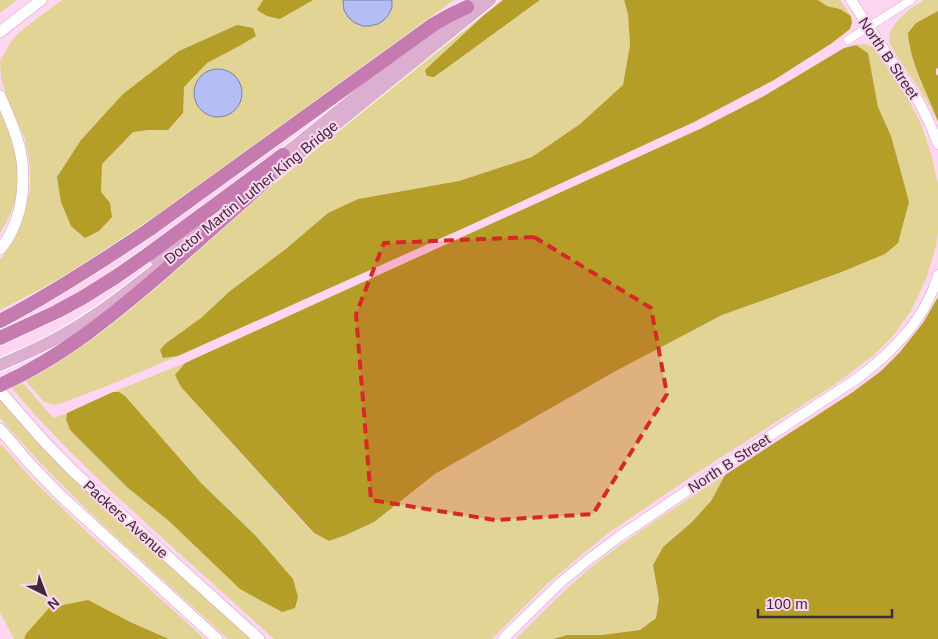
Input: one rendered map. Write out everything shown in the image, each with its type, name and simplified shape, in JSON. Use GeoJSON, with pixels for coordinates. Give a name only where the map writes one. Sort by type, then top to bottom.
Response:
{"type":"FeatureCollection","features":[{"type":"Feature","properties":{"kind":"highway"},"geometry":{"type":"LineString","coordinates":[[0,321],[102,262],[434,24],[472,3]]}},
{"type":"Feature","properties":{"kind":"highway"},"geometry":{"type":"LineString","coordinates":[[0,338],[82,298],[150,253],[283,155]]}},
{"type":"Feature","properties":{"kind":"highway"},"geometry":{"type":"LineString","coordinates":[[0,385],[69,346],[126,304],[269,178]]}},
{"type":"Feature","properties":{"kind":"main road"},"geometry":{"type":"LineString","coordinates":[[0,32],[41,0]]}},
{"type":"Feature","properties":{"kind":"main road","name":"Doctor Martin Luther King Bridge"},"geometry":{"type":"LineString","coordinates":[[0,356],[66,333],[108,306],[490,0]]}},
{"type":"Feature","properties":{"kind":"main road","name":"Doctor Martin Luther King Bridge"},"geometry":{"type":"LineString","coordinates":[[0,364],[84,314],[118,289],[226,204],[283,155],[472,3]]}},
{"type":"Feature","properties":{"kind":"main road"},"geometry":{"type":"LineString","coordinates":[[0,96],[17,137],[24,176],[18,215],[13,228],[0,249]]}},
{"type":"Feature","properties":{"kind":"main road","name":"Packers Avenue"},"geometry":{"type":"LineString","coordinates":[[0,391],[74,472],[260,639]]}},
{"type":"Feature","properties":{"kind":"main road","name":"Packers Avenue"},"geometry":{"type":"LineString","coordinates":[[0,429],[60,495],[217,639]]}},
{"type":"Feature","properties":{"kind":"street","name":"North B Street"},"geometry":{"type":"LineString","coordinates":[[851,0],[919,102],[938,144]]}},
{"type":"Feature","properties":{"kind":"street"},"geometry":{"type":"LineString","coordinates":[[848,40],[911,0]]}},
{"type":"Feature","properties":{"kind":"street","name":"North B Street"},"geometry":{"type":"LineString","coordinates":[[503,639],[560,584],[620,536],[858,378],[876,364],[907,333],[929,298],[938,275]]}},
{"type":"Feature","properties":{"kind":"highlighted area"},"geometry":{"type":"Polygon","coordinates":[[[534,237],[651,308],[667,394],[593,514],[495,520],[371,500],[356,314],[384,243],[534,237]]]}},
{"type":"Feature","properties":{"kind":"shaded area"},"geometry":{"type":"Polygon","coordinates":[[[0,0],[17,0],[0,13],[0,0]]]}},
{"type":"Feature","properties":{"kind":"shaded area"},"geometry":{"type":"Polygon","coordinates":[[[62,0],[454,0],[176,202],[93,259],[0,310],[0,260],[14,239],[23,216],[30,190],[30,167],[25,139],[6,96],[1,77],[0,61],[12,40],[23,29],[62,0]]]}},
{"type":"Feature","properties":{"kind":"shaded area"},"geometry":{"type":"Polygon","coordinates":[[[263,0],[313,0],[280,19],[267,16],[257,10],[263,0]]]}},
{"type":"Feature","properties":{"kind":"shaded area"},"geometry":{"type":"Polygon","coordinates":[[[503,0],[540,0],[434,77],[427,76],[425,70],[484,15],[503,0]]]}},
{"type":"Feature","properties":{"kind":"shaded area"},"geometry":{"type":"Polygon","coordinates":[[[540,0],[624,0],[628,14],[630,45],[623,85],[580,124],[532,157],[459,181],[358,199],[328,213],[287,248],[230,291],[163,358],[178,356],[56,405],[44,402],[25,380],[49,367],[108,327],[283,176],[384,93],[484,15],[425,70],[434,77],[540,0]]]}},
{"type":"Feature","properties":{"kind":"shaded area"},"geometry":{"type":"Polygon","coordinates":[[[624,0],[818,0],[851,16],[852,23],[850,29],[832,43],[774,80],[694,122],[475,223],[178,356],[163,358],[160,350],[165,344],[201,318],[230,291],[287,248],[328,213],[358,199],[459,181],[532,157],[580,124],[623,85],[630,45],[628,14],[624,0]]]}},
{"type":"Feature","properties":{"kind":"shaded area"},"geometry":{"type":"Polygon","coordinates":[[[818,0],[840,0],[851,16],[840,9],[827,6],[818,0]]]}},
{"type":"Feature","properties":{"kind":"shaded area"},"geometry":{"type":"Polygon","coordinates":[[[924,0],[938,0],[938,11],[916,23],[909,44],[936,118],[889,42],[890,32],[898,20],[924,0]]]}},
{"type":"Feature","properties":{"kind":"shaded area"},"geometry":{"type":"Polygon","coordinates":[[[938,11],[938,68],[936,69],[936,74],[938,76],[938,122],[912,56],[908,33],[916,23],[938,11]]]}},
{"type":"Feature","properties":{"kind":"shaded area"},"geometry":{"type":"Polygon","coordinates":[[[237,25],[253,28],[256,36],[207,63],[184,87],[183,113],[168,130],[133,132],[102,164],[101,192],[110,203],[112,217],[99,231],[85,238],[71,226],[61,202],[57,177],[81,140],[123,94],[179,51],[237,25]]]}},
{"type":"Feature","properties":{"kind":"shaded area"},"geometry":{"type":"Polygon","coordinates":[[[865,44],[874,47],[908,99],[921,124],[938,184],[938,232],[936,246],[926,279],[911,311],[893,336],[874,355],[834,385],[695,474],[607,534],[547,584],[492,639],[274,639],[99,480],[45,426],[11,387],[22,382],[54,418],[67,413],[66,419],[70,430],[128,488],[169,521],[255,535],[202,484],[125,397],[119,392],[113,392],[185,363],[175,375],[181,387],[313,533],[329,541],[346,535],[374,522],[435,474],[614,372],[722,315],[839,273],[891,136],[878,107],[868,53],[856,45],[865,44]]]}},
{"type":"Feature","properties":{"kind":"shaded area"},"geometry":{"type":"Polygon","coordinates":[[[856,45],[868,53],[878,107],[891,136],[909,202],[898,243],[885,254],[839,273],[722,315],[614,372],[435,474],[374,522],[329,541],[314,533],[181,387],[175,375],[185,363],[702,128],[764,96],[844,48],[856,45]]]}},
{"type":"Feature","properties":{"kind":"shaded area"},"geometry":{"type":"Polygon","coordinates":[[[0,112],[9,131],[15,152],[18,183],[16,199],[0,234],[0,112]]]}},
{"type":"Feature","properties":{"kind":"shaded area"},"geometry":{"type":"Polygon","coordinates":[[[938,297],[938,639],[553,639],[567,635],[602,635],[640,630],[656,618],[659,599],[653,565],[663,547],[692,522],[711,501],[725,475],[853,392],[881,371],[900,352],[923,323],[938,297]]]}},
{"type":"Feature","properties":{"kind":"shaded area"},"geometry":{"type":"Polygon","coordinates":[[[113,392],[119,392],[125,396],[202,484],[255,535],[293,579],[298,597],[295,608],[282,612],[240,589],[169,521],[128,488],[70,430],[66,419],[67,413],[113,392]]]}},
{"type":"Feature","properties":{"kind":"shaded area"},"geometry":{"type":"Polygon","coordinates":[[[0,399],[36,441],[63,468],[251,639],[228,639],[82,505],[26,448],[0,418],[0,399]]]}},
{"type":"Feature","properties":{"kind":"shaded area"},"geometry":{"type":"Polygon","coordinates":[[[0,445],[88,533],[205,639],[169,639],[130,622],[26,634],[24,639],[14,639],[0,612],[0,445]]]}},
{"type":"Feature","properties":{"kind":"shaded area"},"geometry":{"type":"Polygon","coordinates":[[[725,475],[711,501],[692,522],[663,547],[653,565],[659,599],[656,618],[640,630],[602,635],[567,635],[553,639],[516,639],[561,594],[606,555],[725,475]]]}},
{"type":"Feature","properties":{"kind":"shaded area"},"geometry":{"type":"Polygon","coordinates":[[[88,600],[130,622],[169,639],[24,639],[26,634],[49,608],[88,600]]]}},
{"type":"Feature","properties":{"kind":"building"},"geometry":{"type":"Polygon","coordinates":[[[343,0],[392,0],[392,7],[389,14],[378,24],[363,26],[355,23],[348,17],[344,10],[343,0]]]}},
{"type":"Feature","properties":{"kind":"building"},"geometry":{"type":"Polygon","coordinates":[[[213,69],[223,69],[232,73],[238,79],[241,84],[241,102],[232,113],[223,117],[213,117],[204,113],[198,107],[194,98],[194,88],[198,79],[204,73],[213,69]]]}}]}
